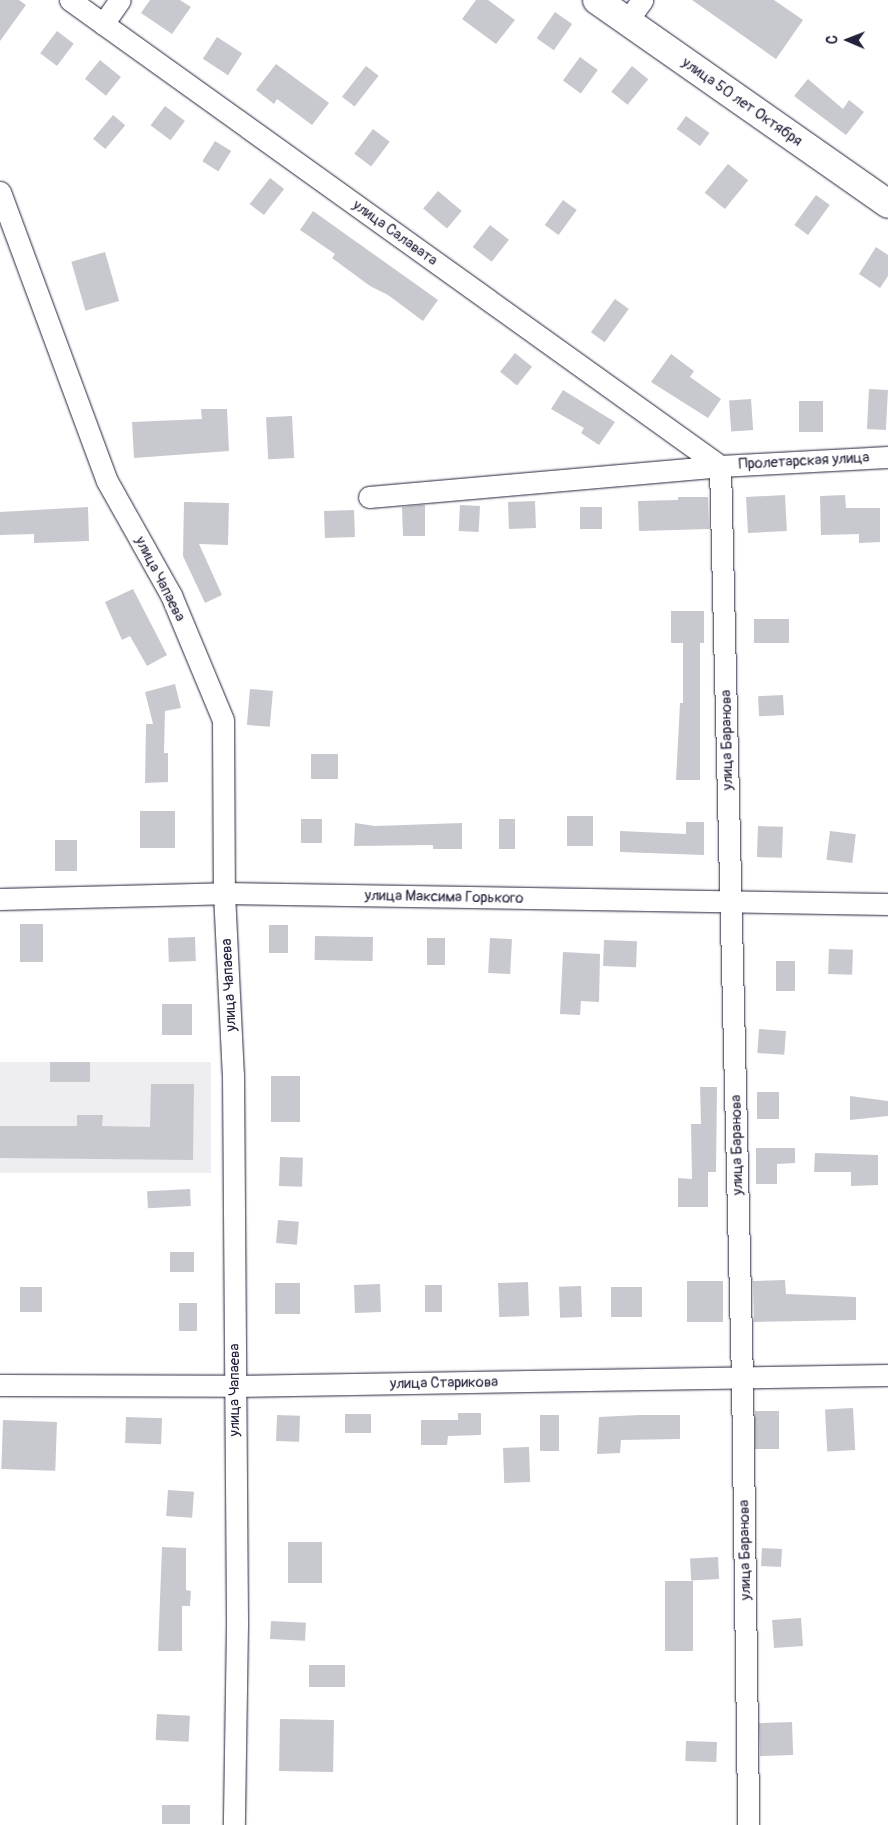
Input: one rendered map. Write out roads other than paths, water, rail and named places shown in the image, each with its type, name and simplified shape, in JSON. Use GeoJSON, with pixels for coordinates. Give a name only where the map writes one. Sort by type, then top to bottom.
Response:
{"type":"FeatureCollection","features":[{"type":"Feature","properties":{"kind":"main road","name":"улица 50 лет Октября"},"geometry":{"type":"LineString","coordinates":[[597,0],[634,11],[888,204]]}},
{"type":"Feature","properties":{"kind":"street","name":"улица Салавата"},"geometry":{"type":"LineString","coordinates":[[70,0],[720,466]]}},
{"type":"Feature","properties":{"kind":"street"},"geometry":{"type":"LineString","coordinates":[[103,24],[120,0]]}},
{"type":"Feature","properties":{"kind":"street","name":"улица Чапаева"},"geometry":{"type":"LineString","coordinates":[[0,192],[107,481],[171,595],[223,720],[224,893],[233,1074],[235,1386],[234,1825]]}},
{"type":"Feature","properties":{"kind":"street","name":"Пролетарская улица"},"geometry":{"type":"LineString","coordinates":[[369,497],[720,466],[888,456]]}},
{"type":"Feature","properties":{"kind":"street","name":"улица Баранова"},"geometry":{"type":"LineString","coordinates":[[720,466],[742,1378],[748,1825]]}},
{"type":"Feature","properties":{"kind":"street","name":"улица Максима Горького"},"geometry":{"type":"LineString","coordinates":[[0,899],[224,893],[731,903],[888,904]]}},
{"type":"Feature","properties":{"kind":"street","name":"улица Старикова"},"geometry":{"type":"LineString","coordinates":[[0,1386],[235,1386],[888,1374]]}}]}
